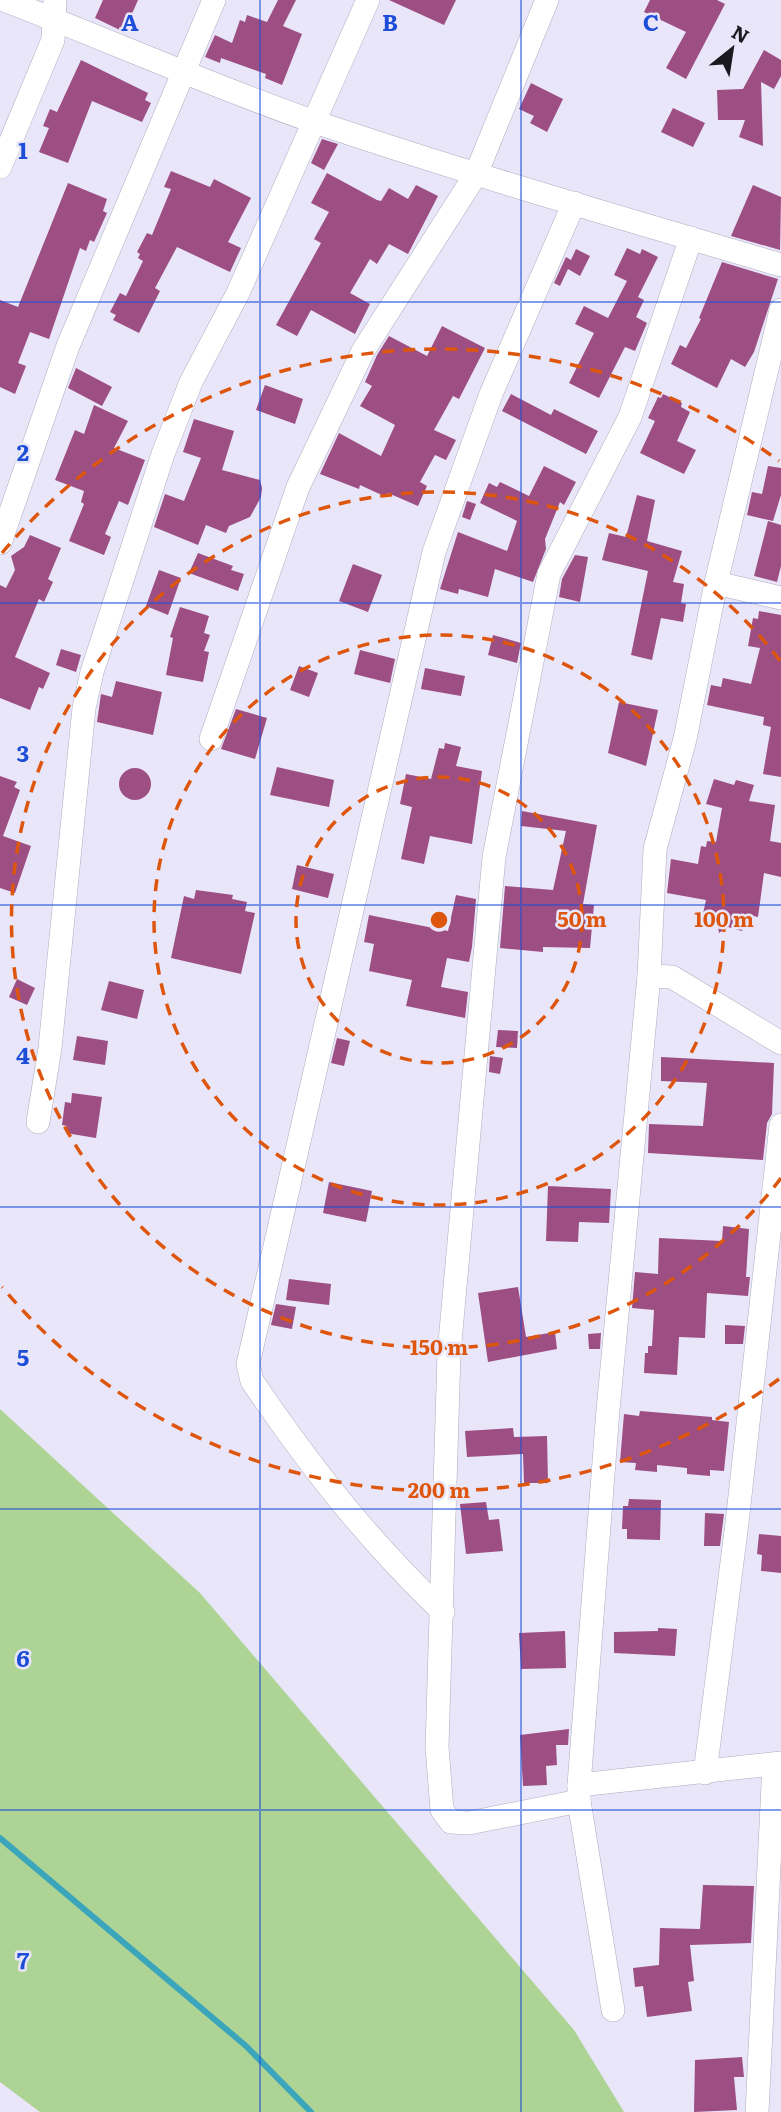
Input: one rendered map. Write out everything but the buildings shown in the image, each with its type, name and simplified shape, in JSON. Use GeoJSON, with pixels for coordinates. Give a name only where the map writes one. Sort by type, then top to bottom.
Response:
{"type":"FeatureCollection","features":[{"type":"Feature","properties":{"kind":"street"},"geometry":{"type":"LineString","coordinates":[[4,0],[56,10],[183,73],[314,121],[476,174],[781,265]]}},
{"type":"Feature","properties":{"kind":"street"},"geometry":{"type":"LineString","coordinates":[[0,543],[68,346],[214,0]]}},
{"type":"Feature","properties":{"kind":"street"},"geometry":{"type":"LineString","coordinates":[[38,1122],[50,1048],[84,708],[92,673],[174,425],[200,364],[238,293],[368,0]]}},
{"type":"Feature","properties":{"kind":"street"},"geometry":{"type":"LineString","coordinates":[[211,739],[298,487],[363,351],[476,174],[547,0]]}},
{"type":"Feature","properties":{"kind":"street"},"geometry":{"type":"LineString","coordinates":[[0,167],[53,40],[56,10]]}},
{"type":"Feature","properties":{"kind":"street"},"geometry":{"type":"LineString","coordinates":[[443,1612],[388,1559],[331,1493],[252,1381],[248,1364],[434,552],[491,394],[574,204]]}},
{"type":"Feature","properties":{"kind":"street"},"geometry":{"type":"LineString","coordinates":[[691,238],[630,417],[549,574],[494,857],[449,1353],[437,1747],[442,1810],[451,1822],[468,1823],[579,1793],[778,1763],[757,2112]]}},
{"type":"Feature","properties":{"kind":"street"},"geometry":{"type":"LineString","coordinates":[[613,2010],[579,1793],[610,1383],[649,976],[655,849],[685,739],[716,583],[781,310]]}},
{"type":"Feature","properties":{"kind":"street"},"geometry":{"type":"LineString","coordinates":[[716,583],[781,598]]}},
{"type":"Feature","properties":{"kind":"street"},"geometry":{"type":"LineString","coordinates":[[649,976],[671,976],[781,1042]]}},
{"type":"Feature","properties":{"kind":"street"},"geometry":{"type":"LineString","coordinates":[[705,1773],[737,1524],[766,1237],[781,1125]]}},
{"type":"Feature","properties":{"kind":"green space"},"geometry":{"type":"Polygon","coordinates":[[[0,1409],[200,1593],[574,2030],[624,2112],[40,2112],[0,2082],[0,1409]]]}},
{"type":"Feature","properties":{"kind":"waterway"},"geometry":{"type":"LineString","coordinates":[[0,1838],[246,2046],[311,2112]]}}]}
